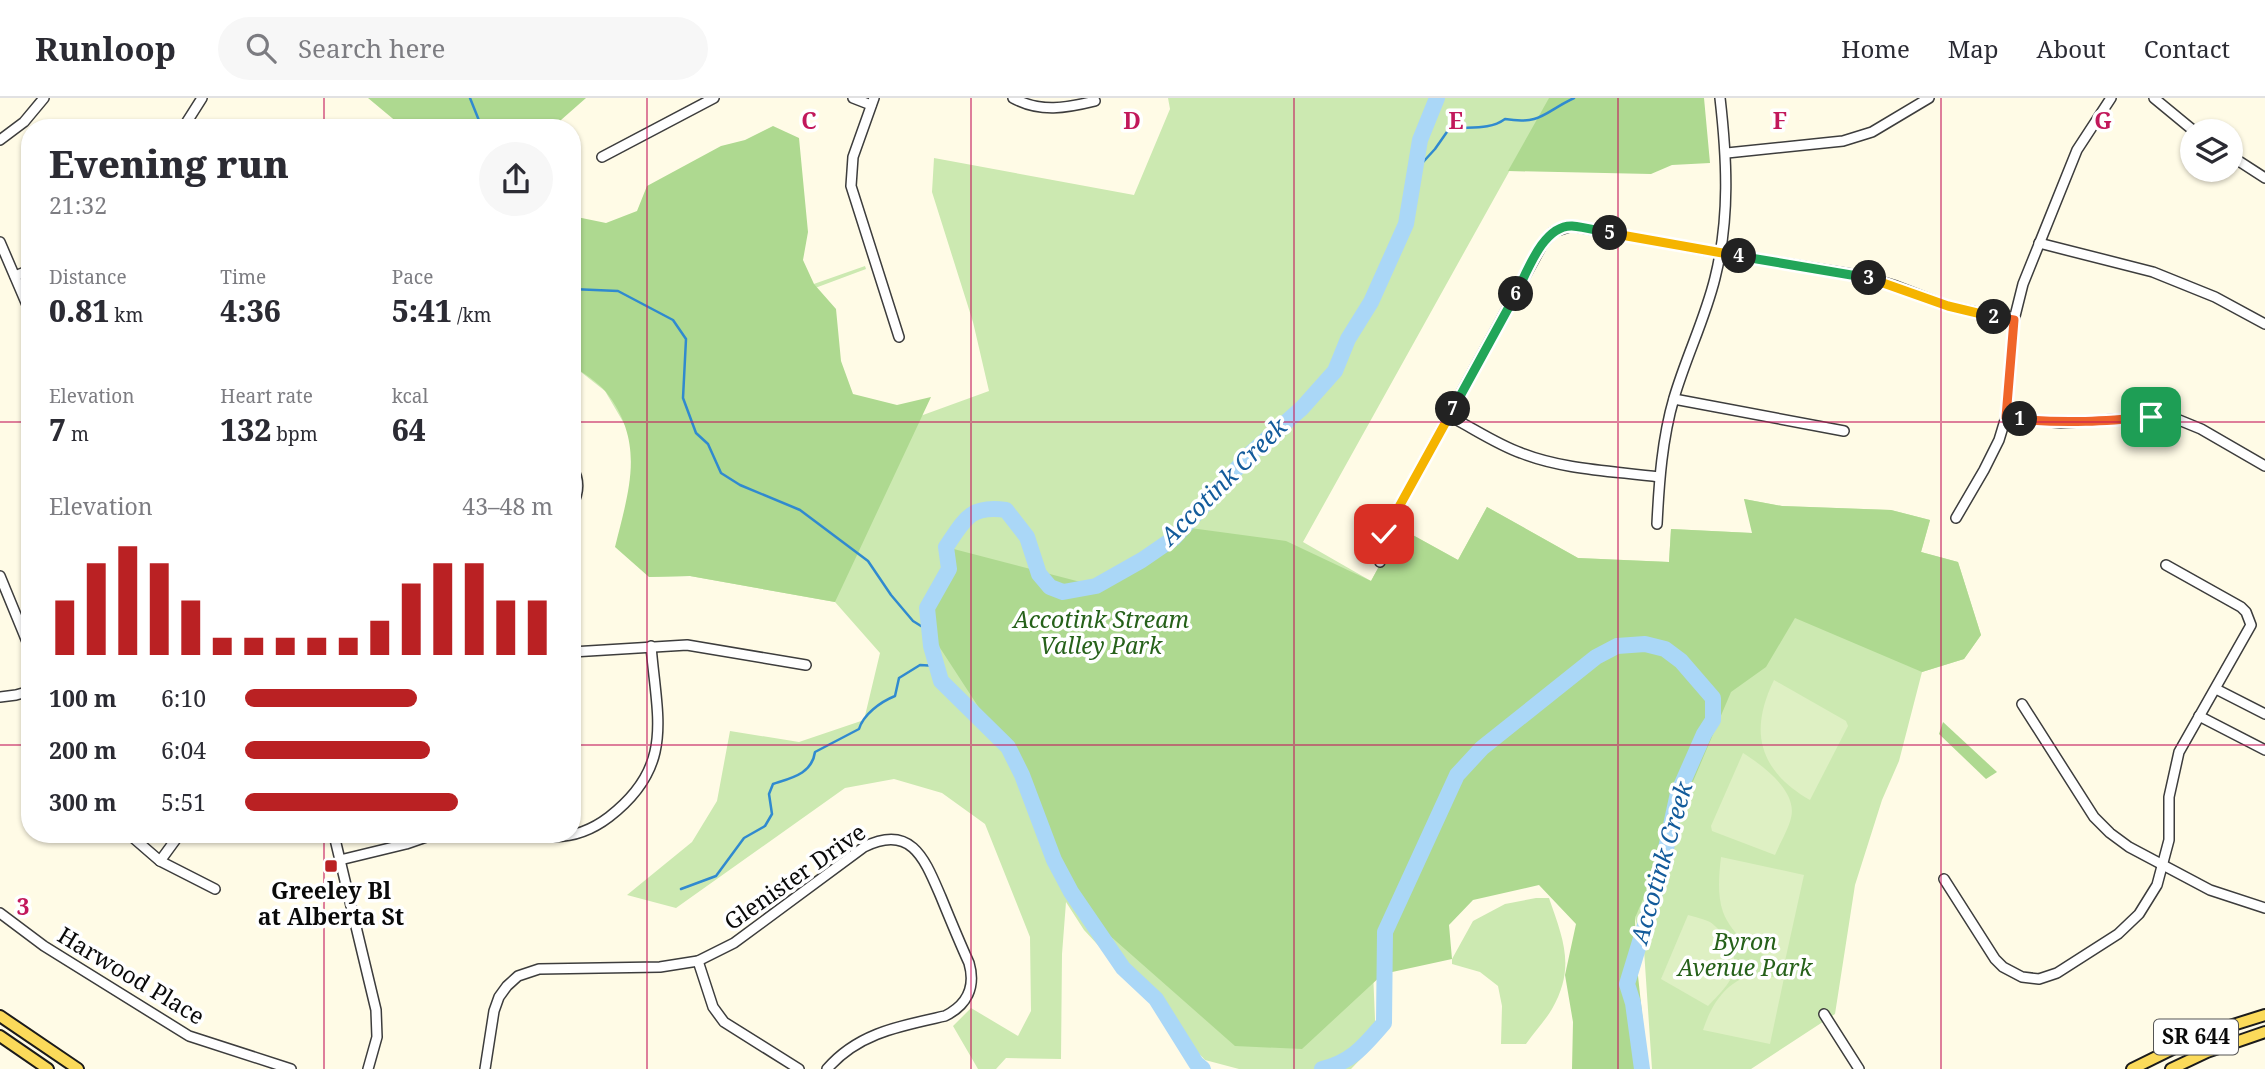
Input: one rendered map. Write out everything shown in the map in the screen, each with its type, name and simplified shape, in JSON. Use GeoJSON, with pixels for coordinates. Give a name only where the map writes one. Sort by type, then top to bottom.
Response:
{"type":"FeatureCollection","features":[{"type":"Feature","properties":{"kind":"main road","name":"SR 644"},"geometry":{"type":"LineString","coordinates":[[2132,1069],[2201,1035],[2265,1015]]}},
{"type":"Feature","properties":{"kind":"main road"},"geometry":{"type":"LineString","coordinates":[[0,1016],[78,1069]]}},
{"type":"Feature","properties":{"kind":"main road","name":"SR 644"},"geometry":{"type":"LineString","coordinates":[[2171,1069],[2207,1052],[2265,1032]]}},
{"type":"Feature","properties":{"kind":"main road"},"geometry":{"type":"LineString","coordinates":[[0,1036],[48,1069]]}},
{"type":"Feature","properties":{"kind":"street"},"geometry":{"type":"LineString","coordinates":[[26,119],[44,98]]}},
{"type":"Feature","properties":{"kind":"street"},"geometry":{"type":"LineString","coordinates":[[189,119],[202,98]]}},
{"type":"Feature","properties":{"kind":"street"},"geometry":{"type":"LineString","coordinates":[[602,157],[714,98]]}},
{"type":"Feature","properties":{"kind":"street"},"geometry":{"type":"LineString","coordinates":[[853,98],[872,101],[853,157],[851,186],[899,337]]}},
{"type":"Feature","properties":{"kind":"street"},"geometry":{"type":"LineString","coordinates":[[1013,98],[1048,108],[1071,107],[1095,101]]}},
{"type":"Feature","properties":{"kind":"street"},"geometry":{"type":"LineString","coordinates":[[1657,524],[1659,477],[1674,399],[1707,309],[1720,253],[1726,203],[1727,153],[1720,98]]}},
{"type":"Feature","properties":{"kind":"street"},"geometry":{"type":"LineString","coordinates":[[1727,153],[1843,141],[1872,132],[1929,98]]}},
{"type":"Feature","properties":{"kind":"street"},"geometry":{"type":"LineString","coordinates":[[1956,518],[1999,440],[2006,417],[2014,320],[2023,284],[2077,150],[2111,98]]}},
{"type":"Feature","properties":{"kind":"street"},"geometry":{"type":"LineString","coordinates":[[2154,98],[2180,119]]}},
{"type":"Feature","properties":{"kind":"street"},"geometry":{"type":"LineString","coordinates":[[0,139],[21,124]]}},
{"type":"Feature","properties":{"kind":"street"},"geometry":{"type":"LineString","coordinates":[[2243,164],[2265,178]]}},
{"type":"Feature","properties":{"kind":"street"},"geometry":{"type":"LineString","coordinates":[[1380,562],[1379,549],[1384,534],[1542,245],[1553,232],[1572,226],[1863,276],[1948,306],[2014,320]]}},
{"type":"Feature","properties":{"kind":"street"},"geometry":{"type":"LineString","coordinates":[[0,242],[21,290]]}},
{"type":"Feature","properties":{"kind":"street"},"geometry":{"type":"LineString","coordinates":[[2039,243],[2153,272],[2215,297],[2265,324]]}},
{"type":"Feature","properties":{"kind":"street"},"geometry":{"type":"LineString","coordinates":[[15,276],[21,274]]}},
{"type":"Feature","properties":{"kind":"street"},"geometry":{"type":"LineString","coordinates":[[1674,399],[1844,431]]}},
{"type":"Feature","properties":{"kind":"street"},"geometry":{"type":"LineString","coordinates":[[1449,416],[1533,457],[1559,464],[1659,477]]}},
{"type":"Feature","properties":{"kind":"street"},"geometry":{"type":"LineString","coordinates":[[2006,417],[2061,423],[2151,417],[2172,419],[2201,429],[2265,466]]}},
{"type":"Feature","properties":{"kind":"street"},"geometry":{"type":"LineString","coordinates":[[1944,879],[1996,959],[2012,973],[2039,979],[2066,968],[2126,927],[2151,897],[2169,840],[2169,797],[2174,765],[2185,739],[2247,635],[2250,620],[2241,607],[2165,565]]}},
{"type":"Feature","properties":{"kind":"street"},"geometry":{"type":"LineString","coordinates":[[0,576],[21,627]]}},
{"type":"Feature","properties":{"kind":"street"},"geometry":{"type":"LineString","coordinates":[[581,651],[687,645],[806,665]]}},
{"type":"Feature","properties":{"kind":"street"},"geometry":{"type":"LineString","coordinates":[[581,832],[596,826],[625,805],[647,778],[655,757],[658,738],[651,646]]}},
{"type":"Feature","properties":{"kind":"street"},"geometry":{"type":"LineString","coordinates":[[2216,689],[2265,714]]}},
{"type":"Feature","properties":{"kind":"street"},"geometry":{"type":"LineString","coordinates":[[0,696],[21,694]]}},
{"type":"Feature","properties":{"kind":"street"},"geometry":{"type":"LineString","coordinates":[[2022,704],[2100,824],[2122,843],[2210,890],[2265,908]]}},
{"type":"Feature","properties":{"kind":"street"},"geometry":{"type":"LineString","coordinates":[[2199,716],[2265,750]]}},
{"type":"Feature","properties":{"kind":"street","name":"Glenister Drive"},"geometry":{"type":"LineString","coordinates":[[485,1069],[494,1011],[507,986],[518,976],[539,970],[660,967],[698,961],[734,943],[864,847],[887,839],[902,841],[914,847],[926,864],[969,963],[970,990],[963,1004],[955,1011],[945,1016],[876,1033],[854,1045],[827,1069]]}},
{"type":"Feature","properties":{"kind":"street"},"geometry":{"type":"LineString","coordinates":[[139,843],[160,861],[215,889]]}},
{"type":"Feature","properties":{"kind":"street"},"geometry":{"type":"LineString","coordinates":[[160,861],[173,843]]}},
{"type":"Feature","properties":{"kind":"street"},"geometry":{"type":"LineString","coordinates":[[336,843],[376,1010],[377,1037],[368,1069]]}},
{"type":"Feature","properties":{"kind":"street"},"geometry":{"type":"LineString","coordinates":[[340,860],[409,843]]}},
{"type":"Feature","properties":{"kind":"street","name":"Harwood Place"},"geometry":{"type":"LineString","coordinates":[[0,913],[44,946],[189,1036],[291,1069]]}},
{"type":"Feature","properties":{"kind":"street"},"geometry":{"type":"LineString","coordinates":[[698,961],[713,1007],[724,1022],[799,1069]]}},
{"type":"Feature","properties":{"kind":"street"},"geometry":{"type":"LineString","coordinates":[[1824,1014],[1859,1069]]}},
{"type":"Feature","properties":{"kind":"green space"},"geometry":{"type":"Polygon","coordinates":[[[368,98],[586,98],[562,119],[393,119],[368,98]]]}},
{"type":"Feature","properties":{"kind":"green space","name":"Accotink Stream Valley Park"},"geometry":{"type":"Polygon","coordinates":[[[1168,98],[1550,98],[1303,542],[1371,581],[1400,528],[1458,560],[1487,507],[1578,558],[1669,562],[1671,529],[1752,533],[1754,522],[1744,499],[1782,506],[1891,510],[1930,520],[1921,552],[1958,562],[1981,635],[1964,659],[1922,672],[1899,761],[1882,800],[1855,885],[1835,1014],[1751,1069],[1652,1069],[1644,950],[1635,918],[1676,748],[1373,971],[1376,1043],[1351,1069],[1239,1069],[1205,1060],[1084,930],[1066,902],[1062,954],[1061,1059],[1006,1058],[996,1069],[978,1069],[953,1026],[971,1008],[1018,1036],[1031,1011],[1030,937],[985,824],[942,793],[894,779],[845,788],[676,908],[627,895],[692,842],[717,801],[730,731],[799,742],[864,720],[880,653],[835,602],[690,576],[649,577],[658,501],[629,432],[605,391],[581,372],[581,238],[791,292],[865,266],[866,269],[791,297],[832,421],[912,419],[989,391],[973,322],[932,192],[934,158],[1134,195],[1170,109],[1168,98]]]}},
{"type":"Feature","properties":{"kind":"green space"},"geometry":{"type":"Polygon","coordinates":[[[1549,98],[1704,98],[1710,163],[1672,165],[1651,174],[1508,171],[1549,98]]]}},
{"type":"Feature","properties":{"kind":"green space"},"geometry":{"type":"Polygon","coordinates":[[[773,126],[799,138],[808,232],[803,260],[814,284],[836,309],[841,361],[853,394],[897,405],[931,397],[835,602],[690,576],[649,577],[615,547],[629,486],[630,448],[618,411],[606,392],[581,371],[581,218],[606,223],[637,211],[647,186],[721,146],[745,140],[773,126]]]}},
{"type":"Feature","properties":{"kind":"green space"},"geometry":{"type":"Polygon","coordinates":[[[1744,499],[1782,506],[1891,510],[1930,520],[1921,552],[1958,562],[1981,635],[1964,659],[1922,672],[1795,618],[1766,667],[1731,692],[1635,918],[1636,957],[1648,1069],[1572,1069],[1573,1022],[1565,975],[1576,924],[1539,885],[1473,900],[1449,925],[1452,959],[1383,974],[1302,1049],[1235,1046],[1083,912],[998,737],[929,631],[946,547],[1096,586],[1183,527],[1286,541],[1371,581],[1400,528],[1458,560],[1487,507],[1578,558],[1669,562],[1671,529],[1752,533],[1744,499]]]}},
{"type":"Feature","properties":{"kind":"green space"},"geometry":{"type":"Polygon","coordinates":[[[1774,680],[1846,721],[1848,726],[1810,800],[1780,776],[1764,749],[1762,717],[1774,680]]]}},
{"type":"Feature","properties":{"kind":"green space"},"geometry":{"type":"Polygon","coordinates":[[[1943,722],[1997,772],[1986,779],[1939,734],[1943,722]]]}},
{"type":"Feature","properties":{"kind":"green space"},"geometry":{"type":"Polygon","coordinates":[[[1743,753],[1777,780],[1789,798],[1791,818],[1775,855],[1712,831],[1711,826],[1743,753]]]}},
{"type":"Feature","properties":{"kind":"green space"},"geometry":{"type":"Polygon","coordinates":[[[1721,857],[1804,875],[1785,961],[1756,951],[1727,921],[1720,899],[1721,857]]]}},
{"type":"Feature","properties":{"kind":"green space"},"geometry":{"type":"Polygon","coordinates":[[[1549,898],[1565,953],[1564,980],[1552,1009],[1526,1044],[1501,1044],[1502,1006],[1498,986],[1480,972],[1452,964],[1452,959],[1473,921],[1505,904],[1549,898]]]}},
{"type":"Feature","properties":{"kind":"green space"},"geometry":{"type":"Polygon","coordinates":[[[1688,915],[1715,926],[1728,943],[1734,957],[1734,970],[1730,980],[1708,1006],[1661,979],[1688,915]]]}},
{"type":"Feature","properties":{"kind":"green space"},"geometry":{"type":"Polygon","coordinates":[[[1751,975],[1784,978],[1770,1044],[1703,1030],[1710,1012],[1726,989],[1751,975]]]}},
{"type":"Feature","properties":{"kind":"waterway"},"geometry":{"type":"LineString","coordinates":[[470,98],[478,119]]}},
{"type":"Feature","properties":{"kind":"waterway","name":"Accotink Creek"},"geometry":{"type":"LineString","coordinates":[[1203,1069],[1196,1063],[1156,999],[1123,968],[1071,892],[1054,860],[1022,775],[1008,747],[941,681],[931,646],[927,608],[949,569],[946,547],[964,522],[976,512],[1006,510],[1027,537],[1039,574],[1050,587],[1063,592],[1096,586],[1174,538],[1250,454],[1302,408],[1335,371],[1348,339],[1371,302],[1406,224],[1420,140],[1437,98]]}},
{"type":"Feature","properties":{"kind":"waterway"},"geometry":{"type":"LineString","coordinates":[[1414,172],[1449,129],[1485,127],[1505,119],[1535,119],[1574,98]]}},
{"type":"Feature","properties":{"kind":"waterway"},"geometry":{"type":"LineString","coordinates":[[581,289],[618,291],[673,320],[686,339],[683,398],[696,433],[708,444],[721,473],[740,485],[800,510],[868,561],[913,621],[929,631]]}},
{"type":"Feature","properties":{"kind":"waterway","name":"Accotink Creek"},"geometry":{"type":"LineString","coordinates":[[1322,1069],[1350,1057],[1364,1046],[1384,1023],[1385,932],[1457,775],[1482,748],[1596,657],[1617,646],[1645,644],[1665,649],[1681,661],[1713,698],[1713,720],[1678,793],[1660,876],[1627,984],[1633,1003],[1642,1069]]}},
{"type":"Feature","properties":{"kind":"waterway"},"geometry":{"type":"LineString","coordinates":[[681,889],[716,876],[744,838],[765,826],[772,814],[769,794],[773,784],[800,774],[810,765],[815,752],[859,729],[873,710],[895,696],[899,678],[920,665],[937,666]]}},
{"type":"Feature","properties":{"kind":"place","name":"Greeley Bl at Alberta St"},"geometry":{"type":"Point","coordinates":[331,866]}},
{"type":"Feature","properties":{"kind":"route"},"geometry":{"type":"LineString","coordinates":[[1384,534],[1542,245],[1553,232],[1564,227],[1572,226],[1863,276],[1948,306],[2014,320],[2006,417],[2061,423],[2151,417]]}},
{"type":"Feature","properties":{"kind":"park label","name":"Byron Avenue Park"},"geometry":{"type":"Point","coordinates":[1745,955]}}]}
